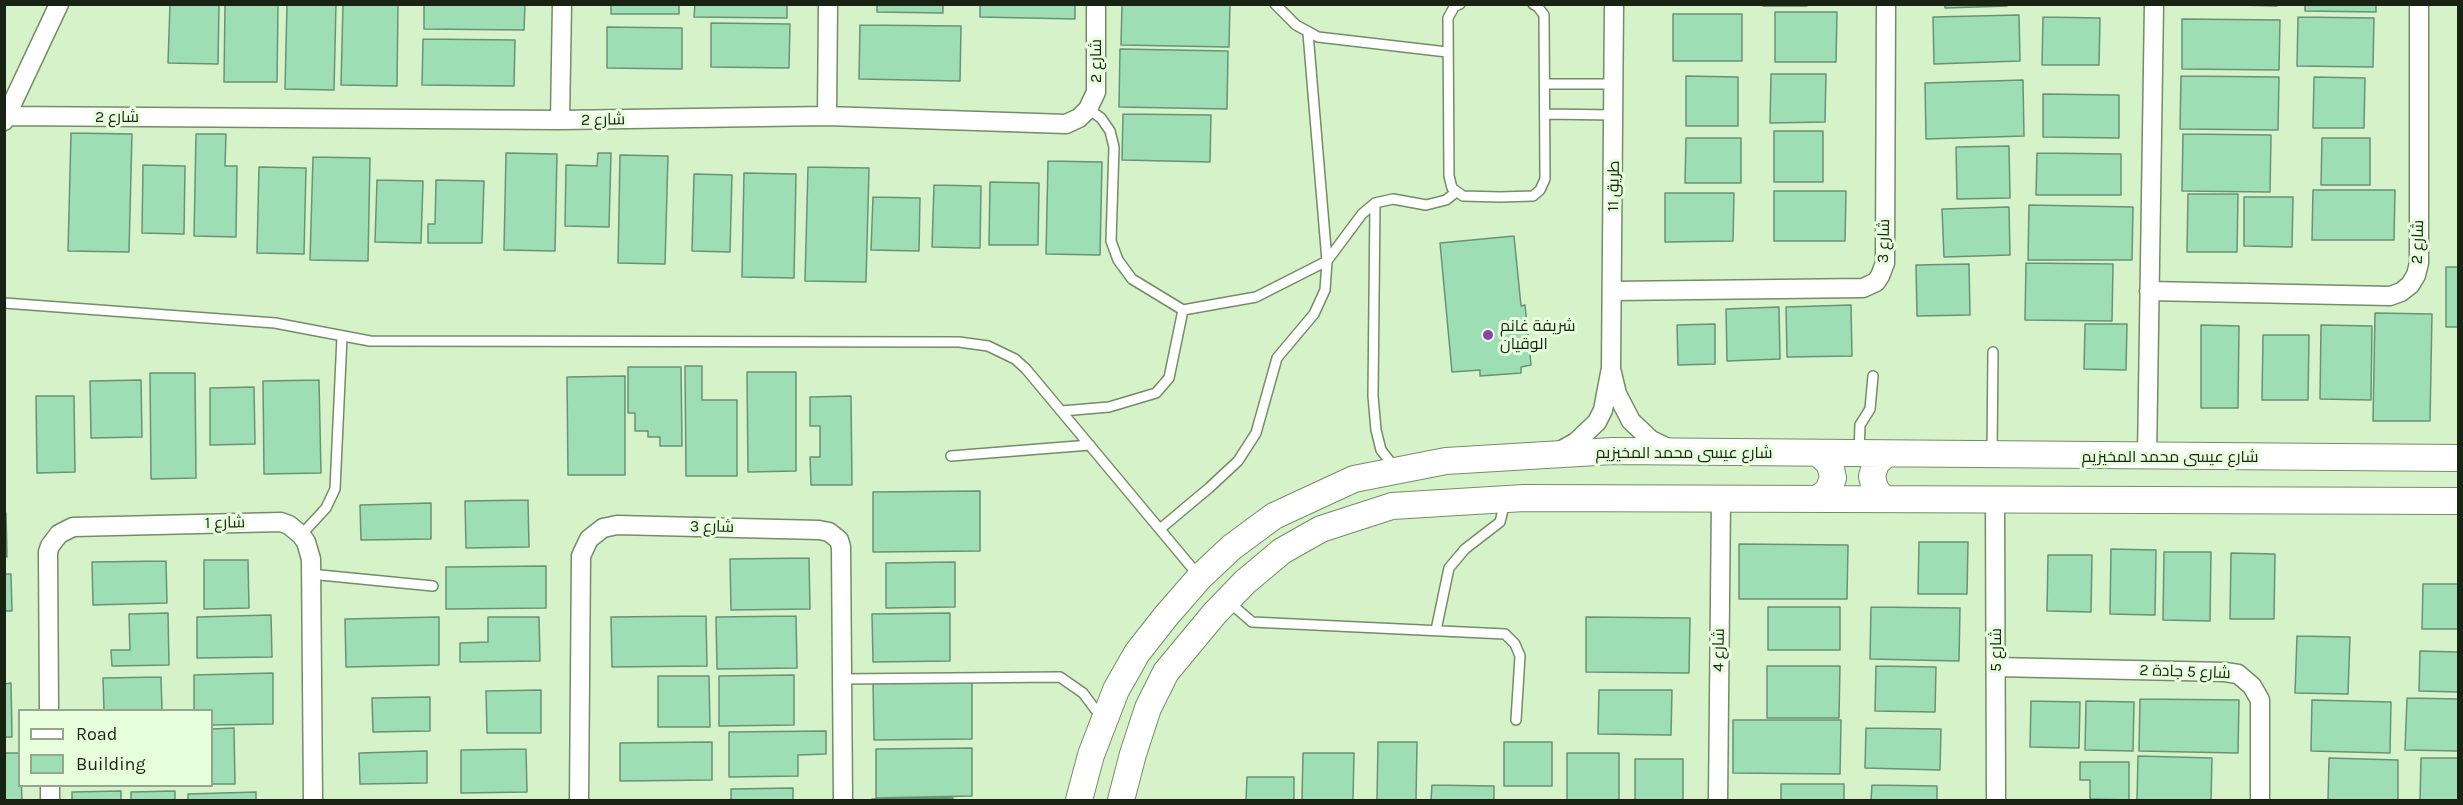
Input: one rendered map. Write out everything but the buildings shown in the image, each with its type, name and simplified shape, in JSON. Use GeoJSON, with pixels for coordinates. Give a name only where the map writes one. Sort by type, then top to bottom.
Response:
{"type":"FeatureCollection","features":[{"type":"Feature","properties":{"kind":"street"},"geometry":{"type":"LineString","coordinates":[[6,119],[59,4]]}},
{"type":"Feature","properties":{"kind":"street"},"geometry":{"type":"LineString","coordinates":[[560,120],[562,4]]}},
{"type":"Feature","properties":{"kind":"street"},"geometry":{"type":"LineString","coordinates":[[827,116],[828,4]]}},
{"type":"Feature","properties":{"kind":"street","name":"شارع 2"},"geometry":{"type":"LineString","coordinates":[[6,119],[560,120],[827,116],[1066,124],[1079,118],[1088,109],[1096,92],[1096,4]]}},
{"type":"Feature","properties":{"kind":"street","name":"طريق 11"},"geometry":{"type":"LineString","coordinates":[[1552,454],[1576,442],[1597,422],[1603,410],[1611,368],[1615,115],[1614,4]]}},
{"type":"Feature","properties":{"kind":"street","name":"شارع 3"},"geometry":{"type":"LineString","coordinates":[[1613,291],[1863,288],[1876,282],[1885,263],[1886,4]]}},
{"type":"Feature","properties":{"kind":"street"},"geometry":{"type":"LineString","coordinates":[[2147,457],[2154,4]]}},
{"type":"Feature","properties":{"kind":"street","name":"شارع 2"},"geometry":{"type":"LineString","coordinates":[[2150,291],[2390,296],[2410,285],[2419,263],[2419,4]]}},
{"type":"Feature","properties":{"kind":"street","name":"طريق 11"},"geometry":{"type":"LineString","coordinates":[[1611,368],[1617,394],[1631,421],[1651,440],[1679,452]]}},
{"type":"Feature","properties":{"kind":"street","name":"شارع عيسى محمد المخيزيم"},"geometry":{"type":"LineString","coordinates":[[1079,801],[1103,719],[1116,690],[1137,653],[1200,577],[1232,547],[1274,516],[1354,479],[1446,461],[1613,451],[2458,458]]}},
{"type":"Feature","properties":{"kind":"street"},"geometry":{"type":"LineString","coordinates":[[1817,499],[1828,491],[1833,478],[1830,464],[1819,454]]}},
{"type":"Feature","properties":{"kind":"street"},"geometry":{"type":"LineString","coordinates":[[1884,499],[1875,489],[1872,476],[1876,463],[1886,454]]}},
{"type":"Feature","properties":{"kind":"street"},"geometry":{"type":"LineString","coordinates":[[1121,801],[1132,754],[1145,717],[1166,672],[1189,642],[1245,582],[1282,551],[1321,529],[1392,506],[1505,499],[2458,501]]}},
{"type":"Feature","properties":{"kind":"street","name":"شارع 4"},"geometry":{"type":"LineString","coordinates":[[1718,801],[1721,499]]}},
{"type":"Feature","properties":{"kind":"street","name":"شارع 5"},"geometry":{"type":"LineString","coordinates":[[1995,500],[1996,801]]}},
{"type":"Feature","properties":{"kind":"street","name":"شارع 1"},"geometry":{"type":"LineString","coordinates":[[49,709],[48,552],[58,534],[74,527],[281,522],[301,535]]}},
{"type":"Feature","properties":{"kind":"street","name":"شارع 3"},"geometry":{"type":"LineString","coordinates":[[579,801],[581,556],[589,539],[603,528],[617,525],[819,530],[829,532],[839,540],[841,548],[843,801]]}},
{"type":"Feature","properties":{"kind":"street"},"geometry":{"type":"LineString","coordinates":[[301,535],[309,550],[313,801]]}},
{"type":"Feature","properties":{"kind":"street","name":"شارع 5 جادة 2"},"geometry":{"type":"LineString","coordinates":[[1996,667],[2238,674],[2252,686],[2260,700],[2260,801]]}},
{"type":"Feature","properties":{"kind":"lane"},"geometry":{"type":"LineString","coordinates":[[1275,4],[1280,12],[1308,33],[1334,40],[1447,52]]}},
{"type":"Feature","properties":{"kind":"lane"},"geometry":{"type":"LineString","coordinates":[[1460,4],[1454,7],[1448,18],[1447,52],[1449,176],[1452,188],[1463,196],[1533,196],[1540,190],[1545,179],[1544,15],[1539,7],[1533,4]]}},
{"type":"Feature","properties":{"kind":"lane"},"geometry":{"type":"LineString","coordinates":[[1160,529],[1238,461],[1256,433],[1277,358],[1314,314],[1325,290],[1327,261],[1308,33]]}},
{"type":"Feature","properties":{"kind":"lane"},"geometry":{"type":"LineString","coordinates":[[1545,84],[1615,84]]}},
{"type":"Feature","properties":{"kind":"lane"},"geometry":{"type":"LineString","coordinates":[[1088,109],[1101,118],[1110,131],[1114,147],[1111,241],[1118,260],[1132,279],[1183,310],[1256,297],[1327,261],[1362,214],[1375,203],[1393,199],[1426,205],[1446,200],[1456,192]]}},
{"type":"Feature","properties":{"kind":"lane"},"geometry":{"type":"LineString","coordinates":[[1545,114],[1615,115]]}},
{"type":"Feature","properties":{"kind":"lane"},"geometry":{"type":"LineString","coordinates":[[1375,203],[1373,396],[1376,430],[1381,450],[1396,470]]}},
{"type":"Feature","properties":{"kind":"lane"},"geometry":{"type":"LineString","coordinates":[[4,303],[275,323],[370,341],[974,342],[1002,351],[1026,369],[1200,577]]}},
{"type":"Feature","properties":{"kind":"lane"},"geometry":{"type":"LineString","coordinates":[[1062,411],[1109,407],[1155,393],[1169,378],[1183,310]]}},
{"type":"Feature","properties":{"kind":"lane"},"geometry":{"type":"LineString","coordinates":[[301,535],[326,508],[335,489],[342,337]]}},
{"type":"Feature","properties":{"kind":"lane"},"geometry":{"type":"LineString","coordinates":[[1992,455],[1993,352]]}},
{"type":"Feature","properties":{"kind":"lane"},"geometry":{"type":"LineString","coordinates":[[1859,454],[1860,425],[1869,414],[1873,376]]}},
{"type":"Feature","properties":{"kind":"lane"},"geometry":{"type":"LineString","coordinates":[[951,456],[1090,445]]}},
{"type":"Feature","properties":{"kind":"lane"},"geometry":{"type":"LineString","coordinates":[[1436,630],[1449,568],[1465,549],[1500,522],[1505,499]]}},
{"type":"Feature","properties":{"kind":"lane"},"geometry":{"type":"LineString","coordinates":[[310,574],[433,586]]}},
{"type":"Feature","properties":{"kind":"lane"},"geometry":{"type":"LineString","coordinates":[[1228,600],[1252,622],[1504,634],[1515,644],[1520,656],[1516,720]]}},
{"type":"Feature","properties":{"kind":"lane"},"geometry":{"type":"LineString","coordinates":[[842,679],[1060,676],[1083,693],[1103,719]]}},
{"type":"Feature","properties":{"kind":"place","name":"شريفة غانم الوقيان"},"geometry":{"type":"Point","coordinates":[1488,335]}}]}
